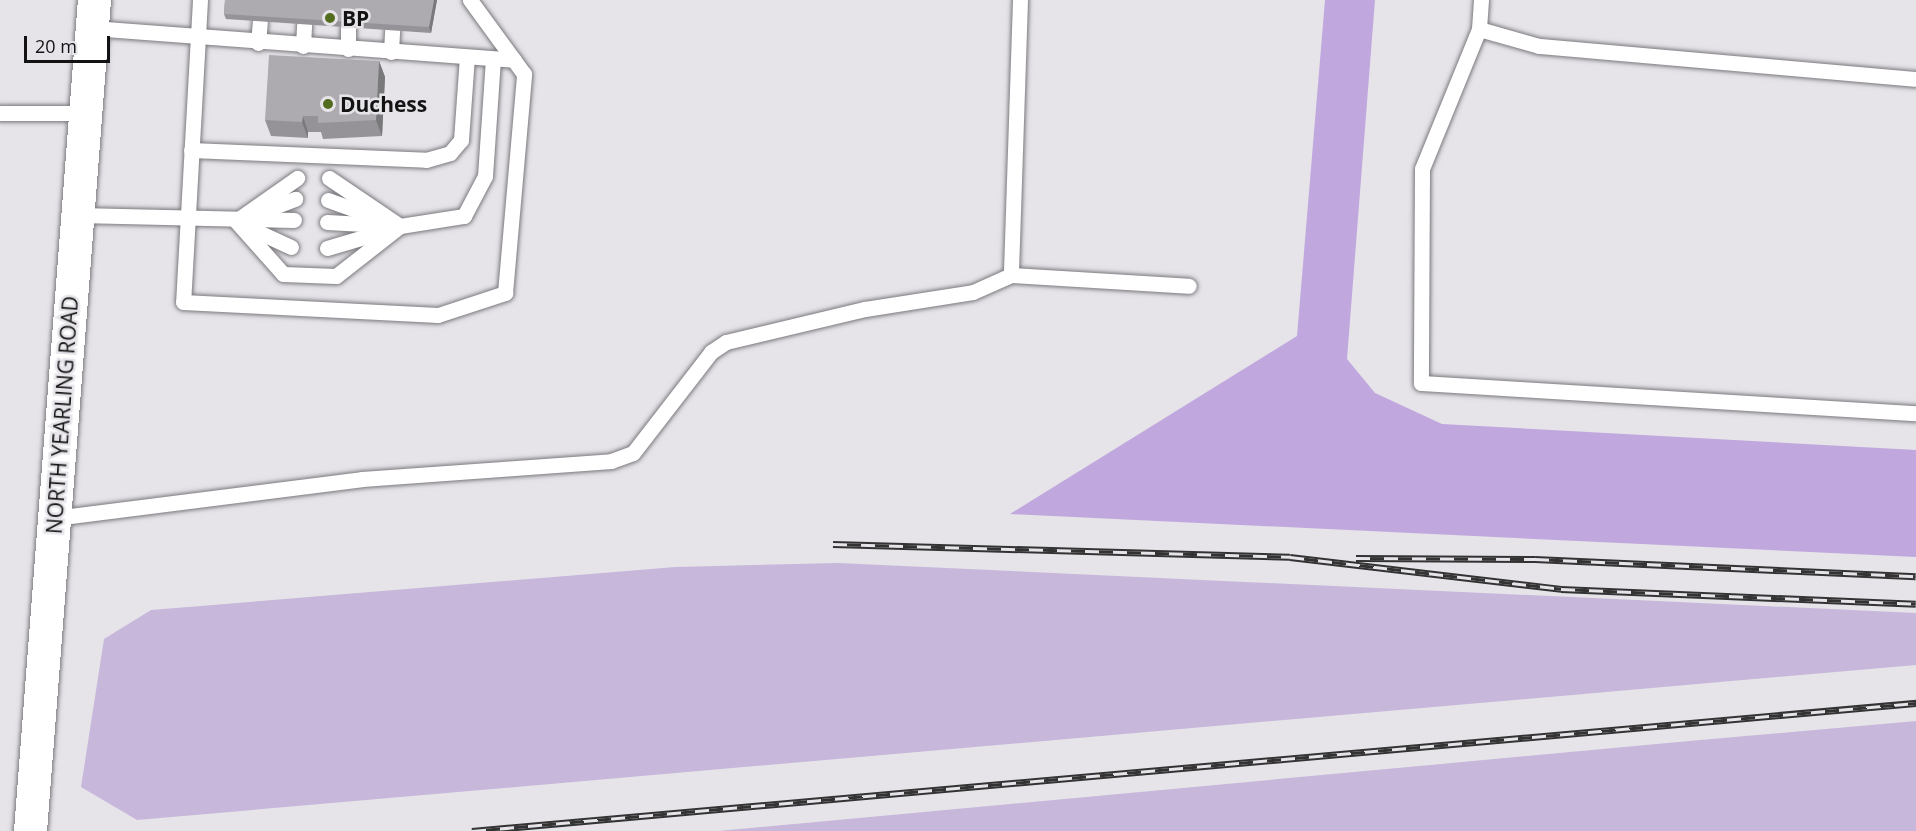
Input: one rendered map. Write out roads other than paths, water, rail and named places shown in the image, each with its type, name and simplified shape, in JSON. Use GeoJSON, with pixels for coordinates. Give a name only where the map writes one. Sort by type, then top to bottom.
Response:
{"type":"FeatureCollection","features":[{"type":"Feature","properties":{"kind":"main road","name":"NORTH YEARLING ROAD"},"geometry":{"type":"LineString","coordinates":[[30,831],[93,14]]}},
{"type":"Feature","properties":{"kind":"lane"},"geometry":{"type":"LineString","coordinates":[[200,0],[183,302],[438,315],[505,294],[524,74],[470,0]]}},
{"type":"Feature","properties":{"kind":"lane"},"geometry":{"type":"LineString","coordinates":[[1011,275],[1020,0]]}},
{"type":"Feature","properties":{"kind":"lane"},"geometry":{"type":"LineString","coordinates":[[1481,0],[1479,29],[1422,170],[1421,383],[1916,413]]}},
{"type":"Feature","properties":{"kind":"lane"},"geometry":{"type":"LineString","coordinates":[[93,14],[197,39],[514,60]]}},
{"type":"Feature","properties":{"kind":"lane"},"geometry":{"type":"LineString","coordinates":[[258,43],[260,22]]}},
{"type":"Feature","properties":{"kind":"lane"},"geometry":{"type":"LineString","coordinates":[[303,46],[304,25]]}},
{"type":"Feature","properties":{"kind":"lane"},"geometry":{"type":"LineString","coordinates":[[348,27],[348,49]]}},
{"type":"Feature","properties":{"kind":"lane"},"geometry":{"type":"LineString","coordinates":[[1479,29],[1539,45],[1916,79]]}},
{"type":"Feature","properties":{"kind":"lane"},"geometry":{"type":"LineString","coordinates":[[391,52],[392,30]]}},
{"type":"Feature","properties":{"kind":"lane"},"geometry":{"type":"LineString","coordinates":[[191,150],[426,160],[450,153],[460,140],[467,57]]}},
{"type":"Feature","properties":{"kind":"lane"},"geometry":{"type":"LineString","coordinates":[[327,248],[400,226],[464,216],[485,176],[493,59]]}},
{"type":"Feature","properties":{"kind":"lane"},"geometry":{"type":"LineString","coordinates":[[0,112],[86,113]]}},
{"type":"Feature","properties":{"kind":"lane"},"geometry":{"type":"LineString","coordinates":[[236,221],[297,178]]}},
{"type":"Feature","properties":{"kind":"lane"},"geometry":{"type":"LineString","coordinates":[[329,178],[400,226]]}},
{"type":"Feature","properties":{"kind":"lane"},"geometry":{"type":"LineString","coordinates":[[236,221],[294,199]]}},
{"type":"Feature","properties":{"kind":"lane"},"geometry":{"type":"LineString","coordinates":[[328,200],[400,226]]}},
{"type":"Feature","properties":{"kind":"lane"},"geometry":{"type":"LineString","coordinates":[[78,215],[187,221],[294,220]]}},
{"type":"Feature","properties":{"kind":"lane"},"geometry":{"type":"LineString","coordinates":[[236,221],[282,274],[336,276],[400,226]]}},
{"type":"Feature","properties":{"kind":"lane"},"geometry":{"type":"LineString","coordinates":[[236,221],[291,247]]}},
{"type":"Feature","properties":{"kind":"lane"},"geometry":{"type":"LineString","coordinates":[[327,222],[400,226]]}},
{"type":"Feature","properties":{"kind":"lane"},"geometry":{"type":"LineString","coordinates":[[54,518],[362,479],[610,462],[633,453],[711,352],[726,342],[865,309],[973,292],[1011,275],[1189,286]]}},
{"type":"Feature","properties":{"kind":"railway"},"geometry":{"type":"LineString","coordinates":[[833,544],[1290,557],[1561,589],[1916,604]]}},
{"type":"Feature","properties":{"kind":"railway"},"geometry":{"type":"LineString","coordinates":[[1356,558],[1535,559],[1916,576]]}},
{"type":"Feature","properties":{"kind":"railway"},"geometry":{"type":"LineString","coordinates":[[472,831],[1916,703]]}},
{"type":"Feature","properties":{"kind":"place","name":"BP"},"geometry":{"type":"Point","coordinates":[330,18]}},
{"type":"Feature","properties":{"kind":"place","name":"Duchess"},"geometry":{"type":"Point","coordinates":[328,104]}}]}
